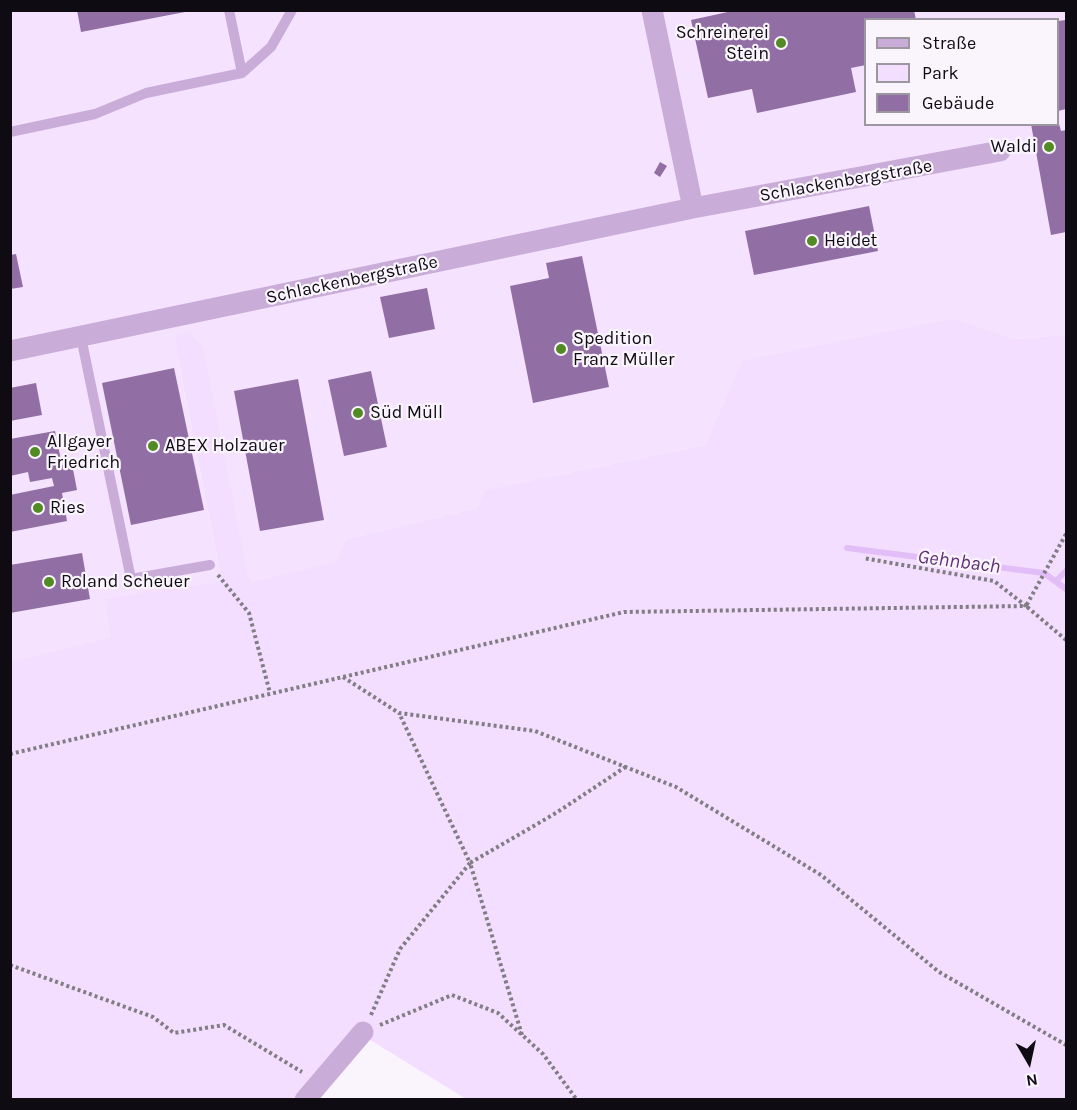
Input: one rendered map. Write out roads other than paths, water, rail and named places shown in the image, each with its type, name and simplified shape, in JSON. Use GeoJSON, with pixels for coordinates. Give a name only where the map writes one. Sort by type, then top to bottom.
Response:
{"type":"FeatureCollection","features":[{"type":"Feature","properties":{"kind":"street"},"geometry":{"type":"LineString","coordinates":[[652,10],[693,208]]}},
{"type":"Feature","properties":{"kind":"street","name":"Schlackenbergstraße"},"geometry":{"type":"LineString","coordinates":[[10,351],[693,208],[1000,151]]}},
{"type":"Feature","properties":{"kind":"street"},"geometry":{"type":"LineString","coordinates":[[311,1095],[363,1032]]}},
{"type":"Feature","properties":{"kind":"lane"},"geometry":{"type":"LineString","coordinates":[[229,10],[242,74]]}},
{"type":"Feature","properties":{"kind":"lane"},"geometry":{"type":"LineString","coordinates":[[10,132],[95,114],[146,93],[242,74],[271,47],[292,10]]}},
{"type":"Feature","properties":{"kind":"lane"},"geometry":{"type":"LineString","coordinates":[[81,337],[130,579],[210,565]]}},
{"type":"Feature","properties":{"kind":"waterway","name":"Gehnbach"},"geometry":{"type":"LineString","coordinates":[[847,548],[1044,573],[1066,589]]}},
{"type":"Feature","properties":{"kind":"waterway"},"geometry":{"type":"LineString","coordinates":[[1056,581],[1066,571]]}},
{"type":"Feature","properties":{"kind":"place","name":"Schreinerei Stein"},"geometry":{"type":"Point","coordinates":[781,43]}},
{"type":"Feature","properties":{"kind":"place","name":"Waldi"},"geometry":{"type":"Point","coordinates":[1049,147]}},
{"type":"Feature","properties":{"kind":"place","name":"Heidet"},"geometry":{"type":"Point","coordinates":[812,241]}},
{"type":"Feature","properties":{"kind":"place","name":"Spedition Franz Müller"},"geometry":{"type":"Point","coordinates":[561,349]}},
{"type":"Feature","properties":{"kind":"place","name":"Süd Müll"},"geometry":{"type":"Point","coordinates":[358,413]}},
{"type":"Feature","properties":{"kind":"place","name":"ABEX Holzauer"},"geometry":{"type":"Point","coordinates":[153,446]}},
{"type":"Feature","properties":{"kind":"place","name":"Allgayer Friedrich"},"geometry":{"type":"Point","coordinates":[35,452]}},
{"type":"Feature","properties":{"kind":"place","name":"Ries"},"geometry":{"type":"Point","coordinates":[38,508]}},
{"type":"Feature","properties":{"kind":"place","name":"Roland Scheuer"},"geometry":{"type":"Point","coordinates":[49,582]}}]}
